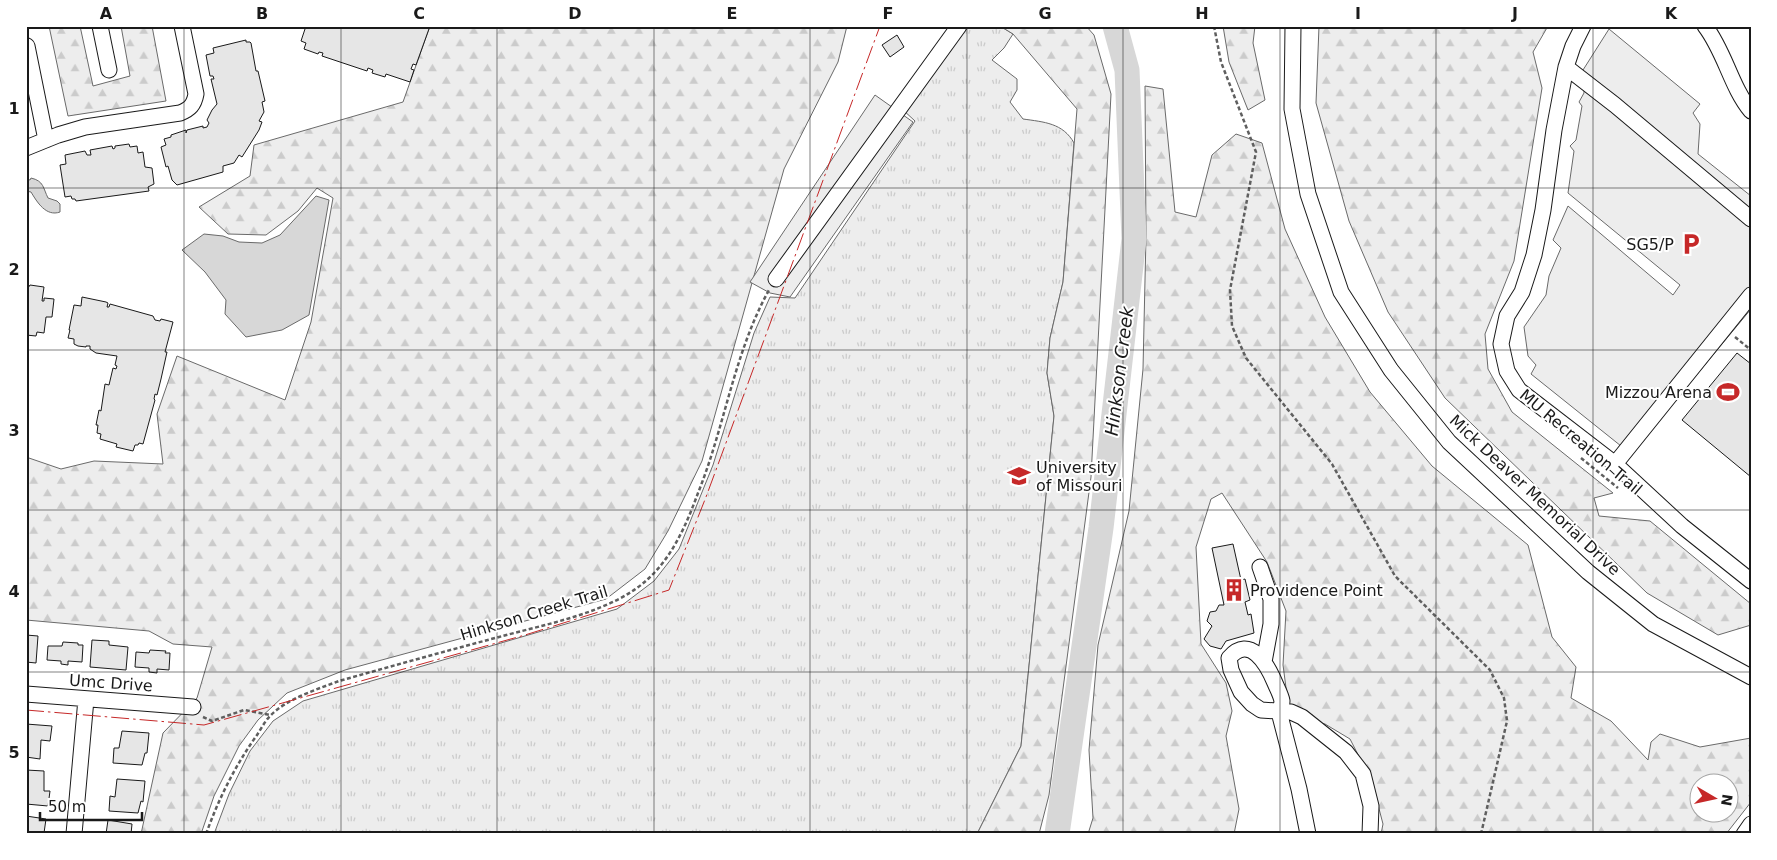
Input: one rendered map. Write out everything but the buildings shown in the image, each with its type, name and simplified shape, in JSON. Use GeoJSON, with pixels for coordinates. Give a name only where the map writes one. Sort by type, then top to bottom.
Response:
{"type":"FeatureCollection","features":[{"type":"Feature","properties":{"kind":"street"},"geometry":{"type":"LineString","coordinates":[[100,26],[109,70]]}},
{"type":"Feature","properties":{"kind":"street"},"geometry":{"type":"LineString","coordinates":[[26,148],[85,127],[180,113],[188,110],[194,103],[196,94],[182,26]]}},
{"type":"Feature","properties":{"kind":"street"},"geometry":{"type":"LineString","coordinates":[[776,279],[959,26]]}},
{"type":"Feature","properties":{"kind":"street","name":"Mick Deaver Memorial Drive"},"geometry":{"type":"LineString","coordinates":[[1292,26],[1292,109],[1308,194],[1341,292],[1392,370],[1449,442],[1588,572],[1653,624],[1751,677]]}},
{"type":"Feature","properties":{"kind":"street"},"geometry":{"type":"LineString","coordinates":[[1583,26],[1566,66],[1534,255],[1522,292],[1507,316],[1501,344],[1506,371],[1519,390],[1615,464],[1682,526],[1751,581]]}},
{"type":"Feature","properties":{"kind":"street"},"geometry":{"type":"LineString","coordinates":[[1705,26],[1727,65],[1742,100],[1751,111]]}},
{"type":"Feature","properties":{"kind":"street"},"geometry":{"type":"LineString","coordinates":[[27,46],[46,140]]}},
{"type":"Feature","properties":{"kind":"street"},"geometry":{"type":"LineString","coordinates":[[1566,66],[1751,219]]}},
{"type":"Feature","properties":{"kind":"street"},"geometry":{"type":"LineString","coordinates":[[1615,464],[1751,296]]}},
{"type":"Feature","properties":{"kind":"street"},"geometry":{"type":"LineString","coordinates":[[1260,567],[1271,599],[1271,624],[1264,662]]}},
{"type":"Feature","properties":{"kind":"street"},"geometry":{"type":"LineString","coordinates":[[1308,834],[1299,789],[1279,712],[1282,707],[1282,699],[1264,662],[1252,650],[1236,650],[1229,658],[1231,670],[1242,692],[1261,710],[1279,712],[1291,712],[1302,717],[1346,752],[1363,774],[1372,806],[1370,834]]}},
{"type":"Feature","properties":{"kind":"street","name":"Umc Drive"},"geometry":{"type":"LineString","coordinates":[[26,694],[194,707]]}},
{"type":"Feature","properties":{"kind":"street"},"geometry":{"type":"LineString","coordinates":[[74,834],[77,821],[86,699]]}},
{"type":"Feature","properties":{"kind":"street"},"geometry":{"type":"LineString","coordinates":[[1744,834],[1751,824]]}},
{"type":"Feature","properties":{"kind":"path"},"geometry":{"type":"LineString","coordinates":[[1214,26],[1221,62],[1256,152],[1230,290],[1232,326],[1246,358],[1332,464],[1395,576],[1490,670],[1504,698],[1507,721],[1481,834]]}},
{"type":"Feature","properties":{"kind":"path","name":"Hinkson Creek Trail"},"geometry":{"type":"LineString","coordinates":[[206,834],[229,778],[270,715],[305,694],[339,681],[558,620],[613,602],[633,591],[650,578],[673,546],[698,494],[710,463],[747,339],[757,312],[776,279]]}},
{"type":"Feature","properties":{"kind":"path"},"geometry":{"type":"LineString","coordinates":[[1724,329],[1751,350]]}},
{"type":"Feature","properties":{"kind":"path","name":"MU Recreation Trail"},"geometry":{"type":"LineString","coordinates":[[1576,453],[1624,493]]}},
{"type":"Feature","properties":{"kind":"path"},"geometry":{"type":"LineString","coordinates":[[194,707],[203,718],[212,722],[244,710],[270,715]]}},
{"type":"Feature","properties":{"kind":"green space"},"geometry":{"type":"Polygon","coordinates":[[[49,26],[80,26],[93,86],[130,76],[121,26],[152,26],[166,101],[68,116],[49,26]]]}},
{"type":"Feature","properties":{"kind":"green space"},"geometry":{"type":"Polygon","coordinates":[[[430,26],[847,26],[838,62],[784,169],[702,461],[668,531],[645,569],[606,599],[345,670],[287,693],[258,720],[239,746],[214,796],[201,834],[141,834],[163,733],[197,698],[212,647],[173,644],[149,631],[26,620],[26,457],[61,469],[94,461],[163,464],[157,414],[177,356],[285,400],[311,322],[333,198],[317,188],[298,211],[266,235],[228,234],[199,207],[250,176],[254,145],[403,102],[430,26]]]}},
{"type":"Feature","properties":{"kind":"green space"},"geometry":{"type":"Polygon","coordinates":[[[966,26],[1000,26],[1013,34],[1004,48],[992,60],[1017,79],[1017,90],[1010,102],[1023,119],[1059,127],[1070,136],[1074,143],[1063,282],[1050,338],[1047,373],[1054,416],[1021,746],[977,834],[214,834],[229,794],[250,751],[273,721],[303,701],[617,609],[654,581],[679,549],[713,465],[754,333],[770,297],[795,298],[915,121],[902,109],[966,26]]]}},
{"type":"Feature","properties":{"kind":"green space"},"geometry":{"type":"Polygon","coordinates":[[[1000,26],[1086,26],[1094,35],[1111,94],[1091,477],[1049,795],[1039,834],[977,834],[1021,746],[1054,416],[1047,373],[1050,338],[1063,282],[1077,109],[1013,34],[1000,26]]]}},
{"type":"Feature","properties":{"kind":"green space"},"geometry":{"type":"Polygon","coordinates":[[[1223,26],[1255,26],[1253,43],[1265,100],[1248,110],[1229,62],[1223,26]]]}},
{"type":"Feature","properties":{"kind":"green space"},"geometry":{"type":"Polygon","coordinates":[[[1319,26],[1548,26],[1533,52],[1542,88],[1514,261],[1485,334],[1488,369],[1512,412],[1613,493],[1594,498],[1599,516],[1650,521],[1751,604],[1751,625],[1718,635],[1647,593],[1445,398],[1388,312],[1349,221],[1316,103],[1319,26]]]}},
{"type":"Feature","properties":{"kind":"green space"},"geometry":{"type":"Polygon","coordinates":[[[1145,86],[1163,89],[1175,212],[1196,217],[1212,155],[1236,134],[1262,143],[1285,229],[1325,317],[1370,392],[1432,466],[1528,545],[1552,637],[1576,667],[1571,698],[1611,721],[1648,760],[1651,742],[1660,734],[1700,747],[1751,738],[1751,802],[1740,816],[1740,772],[1690,772],[1690,822],[1735,822],[1726,834],[1381,834],[1383,824],[1372,782],[1350,739],[1325,724],[1290,718],[1283,665],[1286,611],[1267,562],[1222,493],[1211,499],[1196,547],[1201,644],[1226,683],[1232,711],[1226,736],[1239,809],[1234,834],[1088,834],[1093,818],[1089,750],[1098,645],[1129,511],[1143,369],[1146,236],[1145,86]]]}},
{"type":"Feature","properties":{"kind":"shaded area","name":"SG5/P"},"geometry":{"type":"Polygon","coordinates":[[[1609,29],[1700,104],[1693,113],[1700,124],[1698,154],[1751,196],[1751,309],[1631,454],[1531,374],[1536,365],[1528,356],[1524,327],[1546,295],[1549,276],[1561,248],[1553,240],[1568,206],[1673,295],[1680,285],[1568,193],[1574,151],[1570,146],[1576,140],[1582,106],[1579,102],[1584,93],[1583,70],[1609,29]]]}},
{"type":"Feature","properties":{"kind":"shaded area"},"geometry":{"type":"Polygon","coordinates":[[[875,95],[913,122],[790,297],[770,293],[750,282],[875,95]]]}},
{"type":"Feature","properties":{"kind":"shaded area"},"geometry":{"type":"Polygon","coordinates":[[[31,178],[41,183],[48,198],[60,204],[60,212],[46,211],[31,192],[26,191],[26,179],[30,180],[31,178]]]}},
{"type":"Feature","properties":{"kind":"shaded area"},"geometry":{"type":"Polygon","coordinates":[[[316,196],[329,200],[309,315],[282,330],[246,337],[225,314],[226,300],[205,272],[182,250],[204,234],[223,236],[239,242],[262,243],[280,235],[316,196]]]}},
{"type":"Feature","properties":{"kind":"waterway","name":"Hinkson Creek"},"geometry":{"type":"LineString","coordinates":[[1057,834],[1101,528],[1134,239],[1127,70],[1115,26]]}},
{"type":"Feature","properties":{"kind":"power"},"geometry":{"type":"LineString","coordinates":[[26,710],[204,725],[525,635],[669,590],[706,497],[880,26]]}},
{"type":"Feature","properties":{"kind":"place","name":"SG5/P"},"geometry":{"type":"Point","coordinates":[1691,244]}},
{"type":"Feature","properties":{"kind":"place","name":"Mizzou Arena"},"geometry":{"type":"Point","coordinates":[1728,392]}},
{"type":"Feature","properties":{"kind":"place","name":"University of Missouri"},"geometry":{"type":"Point","coordinates":[1019,476]}},
{"type":"Feature","properties":{"kind":"place","name":"Providence Point"},"geometry":{"type":"Point","coordinates":[1234,590]}}]}
